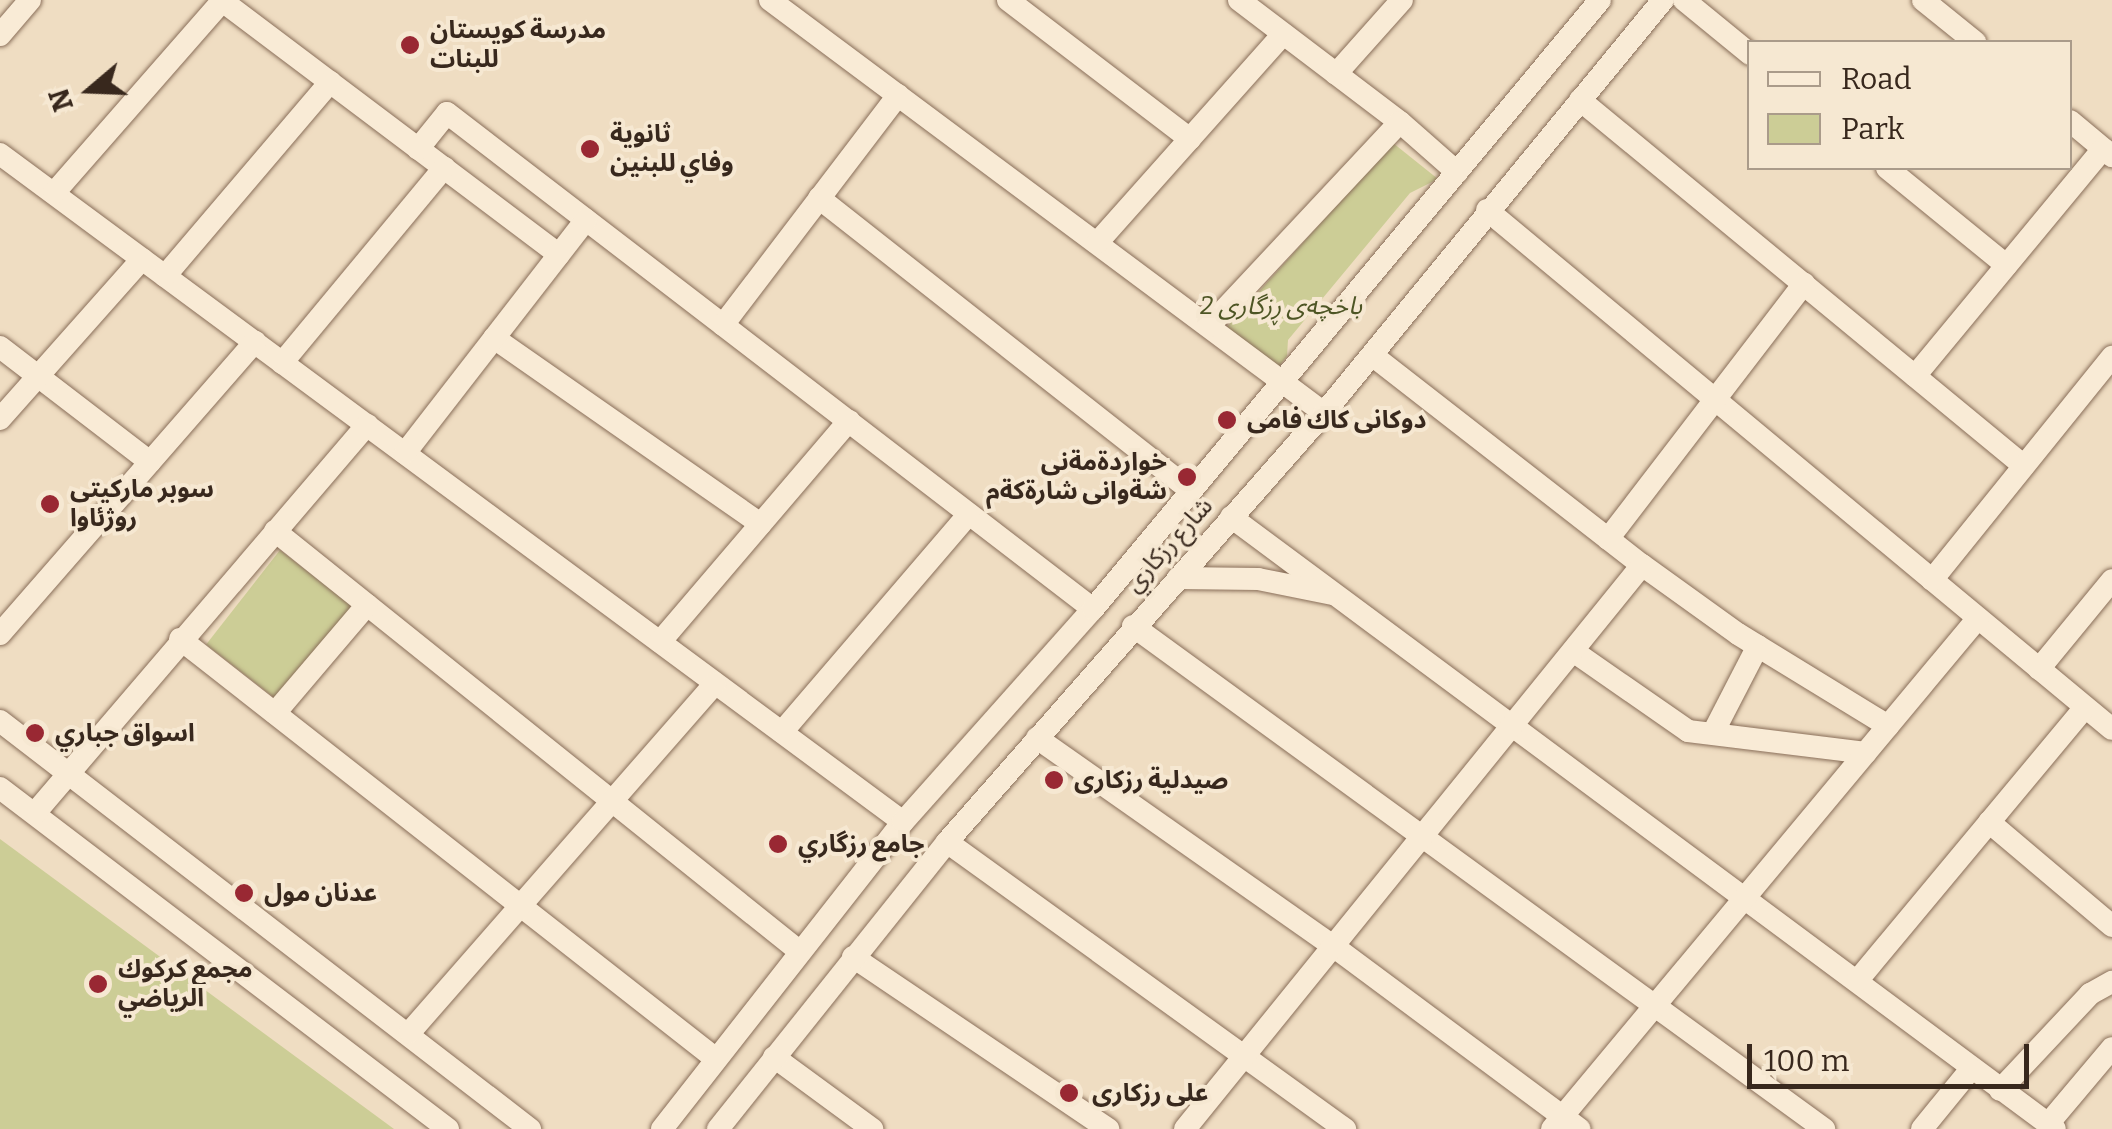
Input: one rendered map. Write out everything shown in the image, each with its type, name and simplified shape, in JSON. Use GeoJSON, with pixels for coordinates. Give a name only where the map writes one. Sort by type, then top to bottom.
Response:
{"type":"FeatureCollection","features":[{"type":"Feature","properties":{"kind":"street"},"geometry":{"type":"LineString","coordinates":[[0,35],[30,0]]}},
{"type":"Feature","properties":{"kind":"street"},"geometry":{"type":"LineString","coordinates":[[54,193],[221,0],[558,255]]}},
{"type":"Feature","properties":{"kind":"street"},"geometry":{"type":"LineString","coordinates":[[1008,0],[1190,139]]}},
{"type":"Feature","properties":{"kind":"street"},"geometry":{"type":"LineString","coordinates":[[1238,0],[1400,122],[1456,172]]}},
{"type":"Feature","properties":{"kind":"street"},"geometry":{"type":"LineString","coordinates":[[1336,74],[1402,0]]}},
{"type":"Feature","properties":{"kind":"street","name":"شارع رزكاري"},"geometry":{"type":"LineString","coordinates":[[668,1122],[903,822],[1094,609],[1600,0]]}},
{"type":"Feature","properties":{"kind":"street","name":"شارع رزكاري"},"geometry":{"type":"LineString","coordinates":[[718,1129],[947,842],[1324,413],[1486,210],[1663,0]]}},
{"type":"Feature","properties":{"kind":"street"},"geometry":{"type":"LineString","coordinates":[[1684,0],[1747,52]]}},
{"type":"Feature","properties":{"kind":"street"},"geometry":{"type":"LineString","coordinates":[[1923,0],[1972,40]]}},
{"type":"Feature","properties":{"kind":"street"},"geometry":{"type":"LineString","coordinates":[[783,4],[898,95],[1324,413]]}},
{"type":"Feature","properties":{"kind":"street"},"geometry":{"type":"LineString","coordinates":[[1097,243],[1283,34]]}},
{"type":"Feature","properties":{"kind":"street"},"geometry":{"type":"LineString","coordinates":[[165,276],[330,82]]}},
{"type":"Feature","properties":{"kind":"street"},"geometry":{"type":"LineString","coordinates":[[723,324],[898,95]]}},
{"type":"Feature","properties":{"kind":"street"},"geometry":{"type":"LineString","coordinates":[[1580,100],[2024,466]]}},
{"type":"Feature","properties":{"kind":"street"},"geometry":{"type":"LineString","coordinates":[[418,149],[447,114],[1094,609]]}},
{"type":"Feature","properties":{"kind":"street"},"geometry":{"type":"LineString","coordinates":[[1209,326],[1400,122]]}},
{"type":"Feature","properties":{"kind":"street"},"geometry":{"type":"LineString","coordinates":[[1915,376],[2006,265],[2108,152],[2072,123]]}},
{"type":"Feature","properties":{"kind":"street"},"geometry":{"type":"LineString","coordinates":[[0,154],[903,822]]}},
{"type":"Feature","properties":{"kind":"street"},"geometry":{"type":"LineString","coordinates":[[282,362],[444,168]]}},
{"type":"Feature","properties":{"kind":"street"},"geometry":{"type":"LineString","coordinates":[[1889,170],[2006,265]]}},
{"type":"Feature","properties":{"kind":"street"},"geometry":{"type":"LineString","coordinates":[[819,198],[1190,490]]}},
{"type":"Feature","properties":{"kind":"street"},"geometry":{"type":"LineString","coordinates":[[1486,210],[2112,730]]}},
{"type":"Feature","properties":{"kind":"street"},"geometry":{"type":"LineString","coordinates":[[405,453],[586,220]]}},
{"type":"Feature","properties":{"kind":"street"},"geometry":{"type":"LineString","coordinates":[[0,419],[142,259]]}},
{"type":"Feature","properties":{"kind":"street"},"geometry":{"type":"LineString","coordinates":[[1608,539],[1804,284]]}},
{"type":"Feature","properties":{"kind":"street"},"geometry":{"type":"LineString","coordinates":[[494,338],[761,524]]}},
{"type":"Feature","properties":{"kind":"street"},"geometry":{"type":"LineString","coordinates":[[0,634],[254,342]]}},
{"type":"Feature","properties":{"kind":"street"},"geometry":{"type":"LineString","coordinates":[[0,347],[150,462]]}},
{"type":"Feature","properties":{"kind":"street"},"geometry":{"type":"LineString","coordinates":[[1372,355],[1642,565],[1758,646],[1888,726]]}},
{"type":"Feature","properties":{"kind":"street"},"geometry":{"type":"LineString","coordinates":[[1932,580],[2112,357]]}},
{"type":"Feature","properties":{"kind":"street"},"geometry":{"type":"LineString","coordinates":[[660,642],[849,421]]}},
{"type":"Feature","properties":{"kind":"street"},"geometry":{"type":"LineString","coordinates":[[35,813],[66,770],[367,425]]}},
{"type":"Feature","properties":{"kind":"street"},"geometry":{"type":"LineString","coordinates":[[782,732],[970,514]]}},
{"type":"Feature","properties":{"kind":"street"},"geometry":{"type":"LineString","coordinates":[[1232,517],[2051,1126],[2112,1048]]}},
{"type":"Feature","properties":{"kind":"street"},"geometry":{"type":"LineString","coordinates":[[275,530],[799,951]]}},
{"type":"Feature","properties":{"kind":"street"},"geometry":{"type":"LineString","coordinates":[[1185,1129],[1642,565]]}},
{"type":"Feature","properties":{"kind":"street"},"geometry":{"type":"LineString","coordinates":[[1178,578],[1258,579],[1342,596]]}},
{"type":"Feature","properties":{"kind":"street"},"geometry":{"type":"LineString","coordinates":[[2040,669],[2112,580]]}},
{"type":"Feature","properties":{"kind":"street"},"geometry":{"type":"LineString","coordinates":[[275,713],[367,604]]}},
{"type":"Feature","properties":{"kind":"street"},"geometry":{"type":"LineString","coordinates":[[1037,738],[1333,946],[1565,1125],[1655,1006],[1978,618]]}},
{"type":"Feature","properties":{"kind":"street"},"geometry":{"type":"LineString","coordinates":[[1133,626],[1824,1129]]}},
{"type":"Feature","properties":{"kind":"street"},"geometry":{"type":"LineString","coordinates":[[180,640],[716,1059]]}},
{"type":"Feature","properties":{"kind":"street"},"geometry":{"type":"LineString","coordinates":[[1713,733],[1758,646]]}},
{"type":"Feature","properties":{"kind":"street"},"geometry":{"type":"LineString","coordinates":[[1573,650],[1688,730],[1866,752]]}},
{"type":"Feature","properties":{"kind":"street"},"geometry":{"type":"LineString","coordinates":[[410,1032],[715,683]]}},
{"type":"Feature","properties":{"kind":"street"},"geometry":{"type":"LineString","coordinates":[[1857,981],[2085,707]]}},
{"type":"Feature","properties":{"kind":"street"},"geometry":{"type":"LineString","coordinates":[[0,720],[410,1032],[530,1129]]}},
{"type":"Feature","properties":{"kind":"street"},"geometry":{"type":"LineString","coordinates":[[0,788],[448,1129]]}},
{"type":"Feature","properties":{"kind":"street"},"geometry":{"type":"LineString","coordinates":[[1989,822],[2112,926]]}},
{"type":"Feature","properties":{"kind":"street"},"geometry":{"type":"LineString","coordinates":[[947,842],[1344,1129]]}},
{"type":"Feature","properties":{"kind":"street"},"geometry":{"type":"LineString","coordinates":[[853,957],[1108,1129]]}},
{"type":"Feature","properties":{"kind":"street"},"geometry":{"type":"LineString","coordinates":[[2000,1090],[2090,994],[2112,982]]}},
{"type":"Feature","properties":{"kind":"street"},"geometry":{"type":"LineString","coordinates":[[774,1058],[872,1129]]}},
{"type":"Feature","properties":{"kind":"street"},"geometry":{"type":"LineString","coordinates":[[1922,1129],[1971,1068]]}},
{"type":"Feature","properties":{"kind":"street"},"geometry":{"type":"LineString","coordinates":[[649,1129],[668,1122]]}},
{"type":"Feature","properties":{"kind":"green space","name":"باخچەی ڕزگاری 2"},"geometry":{"type":"Polygon","coordinates":[[[1393,143],[1438,179],[1410,193],[1288,340],[1287,356],[1278,368],[1226,328],[1393,143]]]}},
{"type":"Feature","properties":{"kind":"green space"},"geometry":{"type":"Polygon","coordinates":[[[280,550],[352,606],[278,701],[206,645],[280,550]]]}},
{"type":"Feature","properties":{"kind":"green space","name":"مجمع كركوك الرياضي"},"geometry":{"type":"Polygon","coordinates":[[[0,839],[394,1129],[0,1129],[0,839]]]}},
{"type":"Feature","properties":{"kind":"place","name":"مدرسة كويستان للبنات"},"geometry":{"type":"Point","coordinates":[410,45]}},
{"type":"Feature","properties":{"kind":"place","name":"ثانوية وفاي للبنين"},"geometry":{"type":"Point","coordinates":[590,149]}},
{"type":"Feature","properties":{"kind":"place","name":"دوكانى كاك فامى"},"geometry":{"type":"Point","coordinates":[1227,420]}},
{"type":"Feature","properties":{"kind":"place","name":"خواردةمةنى شةوانى شارةكةم"},"geometry":{"type":"Point","coordinates":[1187,477]}},
{"type":"Feature","properties":{"kind":"place","name":"سوبر ماركيتى روژئاوا"},"geometry":{"type":"Point","coordinates":[50,504]}},
{"type":"Feature","properties":{"kind":"place","name":"اسواق جباري"},"geometry":{"type":"Point","coordinates":[35,733]}},
{"type":"Feature","properties":{"kind":"place","name":"صيدلية رزكارى"},"geometry":{"type":"Point","coordinates":[1054,780]}},
{"type":"Feature","properties":{"kind":"place","name":"جامع رزگاري"},"geometry":{"type":"Point","coordinates":[778,844]}},
{"type":"Feature","properties":{"kind":"place","name":"عدنان مول"},"geometry":{"type":"Point","coordinates":[244,893]}},
{"type":"Feature","properties":{"kind":"place","name":"مجمع كركوك الرياضي"},"geometry":{"type":"Point","coordinates":[98,984]}},
{"type":"Feature","properties":{"kind":"place","name":"على رزكارى"},"geometry":{"type":"Point","coordinates":[1069,1093]}}]}
